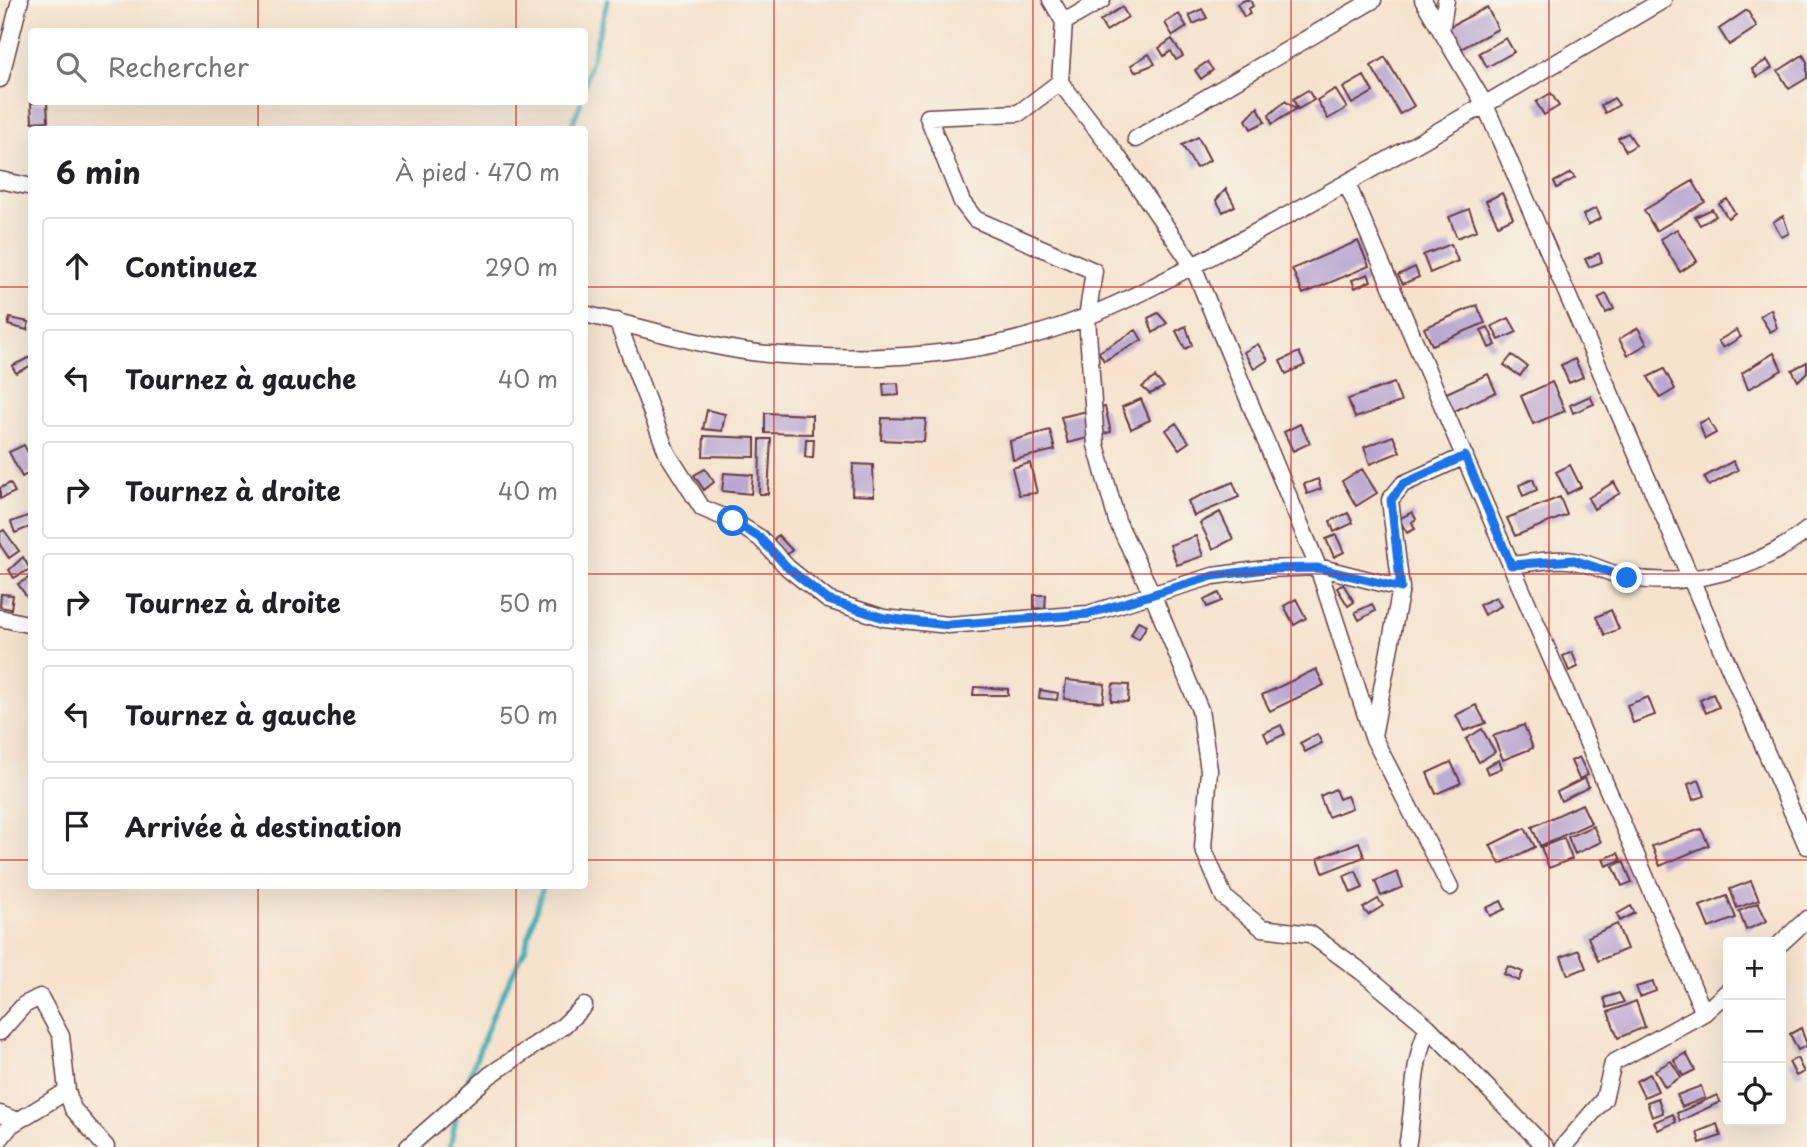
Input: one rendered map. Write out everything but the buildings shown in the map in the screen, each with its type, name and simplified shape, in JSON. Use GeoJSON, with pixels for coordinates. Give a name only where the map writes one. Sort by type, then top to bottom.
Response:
{"type":"FeatureCollection","features":[{"type":"Feature","properties":{"kind":"street"},"geometry":{"type":"LineString","coordinates":[[0,79],[20,0]]}},
{"type":"Feature","properties":{"kind":"street"},"geometry":{"type":"LineString","coordinates":[[1051,0],[1064,22],[1059,82],[1118,157],[1193,265],[1318,568],[1373,737],[1450,887]]}},
{"type":"Feature","properties":{"kind":"street"},"geometry":{"type":"LineString","coordinates":[[1064,22],[1102,0]]}},
{"type":"Feature","properties":{"kind":"street"},"geometry":{"type":"LineString","coordinates":[[1136,139],[1373,0]]}},
{"type":"Feature","properties":{"kind":"street"},"geometry":{"type":"LineString","coordinates":[[1423,0],[1485,106],[1807,846]]}},
{"type":"Feature","properties":{"kind":"street"},"geometry":{"type":"LineString","coordinates":[[1441,31],[1446,0]]}},
{"type":"Feature","properties":{"kind":"street"},"geometry":{"type":"LineString","coordinates":[[588,315],[766,354],[877,356],[995,345],[1087,318],[1193,265],[1347,184],[1663,0]]}},
{"type":"Feature","properties":{"kind":"street"},"geometry":{"type":"LineString","coordinates":[[1059,82],[1019,113],[928,117],[962,202],[975,219],[1094,271],[1087,318],[1096,445],[1117,521],[1153,596],[1200,710],[1209,770],[1203,848],[1224,897],[1262,928],[1310,934],[1428,1027],[1545,1147]]}},
{"type":"Feature","properties":{"kind":"street"},"geometry":{"type":"LineString","coordinates":[[0,180],[28,186]]}},
{"type":"Feature","properties":{"kind":"street"},"geometry":{"type":"LineString","coordinates":[[1347,184],[1704,1013]]}},
{"type":"Feature","properties":{"kind":"street"},"geometry":{"type":"LineString","coordinates":[[617,321],[667,453],[702,508],[733,521],[760,538],[788,568],[828,600],[884,618],[948,625],[1088,614],[1213,576],[1318,568],[1401,588]]}},
{"type":"Feature","properties":{"kind":"street"},"geometry":{"type":"LineString","coordinates":[[1373,737],[1401,588],[1391,500],[1403,484],[1465,456]]}},
{"type":"Feature","properties":{"kind":"street"},"geometry":{"type":"LineString","coordinates":[[1511,565],[1574,560],[1627,578],[1691,579],[1749,565],[1785,548],[1807,530]]}},
{"type":"Feature","properties":{"kind":"street"},"geometry":{"type":"LineString","coordinates":[[0,618],[28,624]]}},
{"type":"Feature","properties":{"kind":"street"},"geometry":{"type":"LineString","coordinates":[[1786,938],[1807,919]]}},
{"type":"Feature","properties":{"kind":"street"},"geometry":{"type":"LineString","coordinates":[[1563,1147],[1604,1099],[1613,1063],[1704,1013],[1723,996]]}},
{"type":"Feature","properties":{"kind":"street"},"geometry":{"type":"LineString","coordinates":[[0,1032],[24,1005],[40,998],[61,1036],[66,1091],[73,1109],[106,1147]]}},
{"type":"Feature","properties":{"kind":"street"},"geometry":{"type":"LineString","coordinates":[[408,1147],[490,1075],[563,1026],[584,1006]]}},
{"type":"Feature","properties":{"kind":"street"},"geometry":{"type":"LineString","coordinates":[[1407,1147],[1414,1078],[1420,1045],[1428,1027]]}},
{"type":"Feature","properties":{"kind":"street"},"geometry":{"type":"LineString","coordinates":[[0,1139],[18,1121],[66,1091]]}},
{"type":"Feature","properties":{"kind":"street"},"geometry":{"type":"LineString","coordinates":[[0,1114],[18,1121]]}},
{"type":"Feature","properties":{"kind":"waterway"},"geometry":{"type":"LineString","coordinates":[[588,72],[608,0]]}},
{"type":"Feature","properties":{"kind":"waterway"},"geometry":{"type":"LineString","coordinates":[[572,126],[580,105]]}},
{"type":"Feature","properties":{"kind":"waterway"},"geometry":{"type":"LineString","coordinates":[[464,1090],[494,1012],[525,949],[542,889]]}},
{"type":"Feature","properties":{"kind":"waterway"},"geometry":{"type":"LineString","coordinates":[[450,1147],[458,1109]]}},
{"type":"Feature","properties":{"kind":"route"},"geometry":{"type":"LineString","coordinates":[[733,521],[760,538],[788,568],[828,600],[884,618],[948,625],[1088,614],[1213,576],[1265,569],[1318,568],[1401,588],[1391,500],[1403,484],[1465,456],[1511,565],[1574,560],[1627,578]]}}]}
